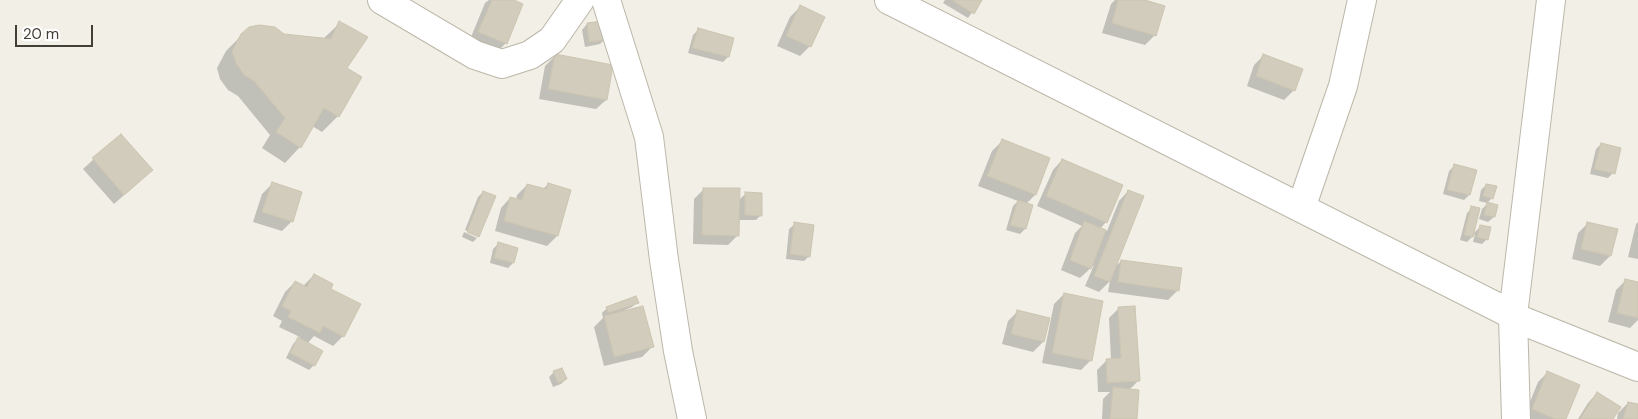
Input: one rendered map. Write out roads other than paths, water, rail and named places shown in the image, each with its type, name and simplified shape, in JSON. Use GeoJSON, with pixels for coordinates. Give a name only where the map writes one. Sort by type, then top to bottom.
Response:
{"type":"FeatureCollection","features":[{"type":"Feature","properties":{"kind":"street"},"geometry":{"type":"LineString","coordinates":[[382,0],[475,55],[502,64],[530,55],[552,40],[580,0]]}},
{"type":"Feature","properties":{"kind":"street"},"geometry":{"type":"LineString","coordinates":[[606,0],[649,137],[665,269],[678,351],[692,419]]}},
{"type":"Feature","properties":{"kind":"street"},"geometry":{"type":"LineString","coordinates":[[889,0],[1513,316],[1638,367]]}},
{"type":"Feature","properties":{"kind":"street"},"geometry":{"type":"LineString","coordinates":[[1301,208],[1343,86],[1362,0]]}},
{"type":"Feature","properties":{"kind":"street"},"geometry":{"type":"LineString","coordinates":[[1516,419],[1513,316],[1551,0]]}}]}
